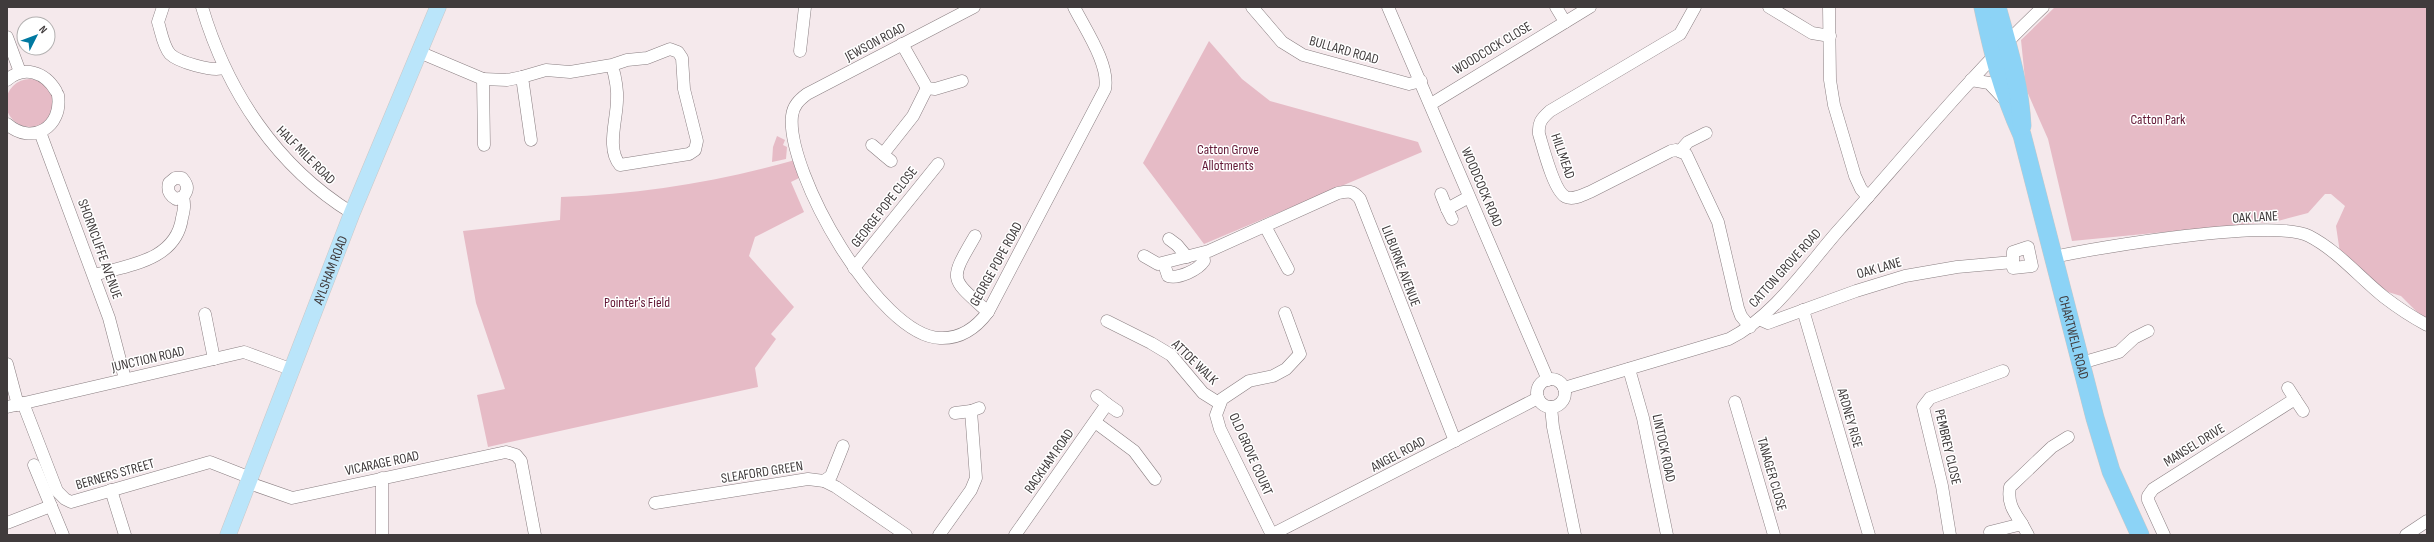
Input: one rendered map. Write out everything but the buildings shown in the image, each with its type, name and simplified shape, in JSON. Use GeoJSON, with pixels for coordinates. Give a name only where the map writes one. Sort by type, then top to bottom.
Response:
{"type":"FeatureCollection","features":[{"type":"Feature","properties":{"kind":"highway","name":"CHARTWELL ROAD"},"geometry":{"type":"LineString","coordinates":[[1984,7],[1993,55],[2006,101],[2022,135],[2081,363],[2111,471],[2140,535]]}},
{"type":"Feature","properties":{"kind":"highway","name":"CHARTWELL ROAD"},"geometry":{"type":"LineString","coordinates":[[1997,7],[2013,61],[2020,101],[2022,135]]}},
{"type":"Feature","properties":{"kind":"main road","name":"AYLSHAM ROAD"},"geometry":{"type":"LineString","coordinates":[[228,535],[293,370],[352,213],[438,7]]}},
{"type":"Feature","properties":{"kind":"street"},"geometry":{"type":"LineString","coordinates":[[164,7],[158,22],[170,54],[176,58],[202,68],[223,68]]}},
{"type":"Feature","properties":{"kind":"street","name":"HALF MILE ROAD"},"geometry":{"type":"LineString","coordinates":[[202,7],[223,68],[238,96],[271,143],[306,180],[352,213]]}},
{"type":"Feature","properties":{"kind":"street"},"geometry":{"type":"LineString","coordinates":[[800,51],[805,7]]}},
{"type":"Feature","properties":{"kind":"street","name":"JEWSON ROAD"},"geometry":{"type":"LineString","coordinates":[[794,108],[807,94],[974,7]]}},
{"type":"Feature","properties":{"kind":"street","name":"GEORGE POPE ROAD"},"geometry":{"type":"LineString","coordinates":[[794,108],[792,117],[795,140],[803,169],[820,210],[836,241],[854,268],[892,312],[912,329],[939,338],[959,336],[978,324],[988,312],[1105,89],[1107,79],[1104,66],[1074,7]]}},
{"type":"Feature","properties":{"kind":"street","name":"BULLARD ROAD"},"geometry":{"type":"LineString","coordinates":[[1252,7],[1282,42],[1303,55],[1409,84],[1421,81]]}},
{"type":"Feature","properties":{"kind":"street","name":"WOODCOCK ROAD"},"geometry":{"type":"LineString","coordinates":[[1388,7],[1431,104],[1548,380]]}},
{"type":"Feature","properties":{"kind":"street"},"geometry":{"type":"LineString","coordinates":[[1556,7],[1565,22]]}},
{"type":"Feature","properties":{"kind":"street","name":"WOODCOCK CLOSE"},"geometry":{"type":"LineString","coordinates":[[1431,104],[1590,7]]}},
{"type":"Feature","properties":{"kind":"street","name":"HILLMEAD"},"geometry":{"type":"LineString","coordinates":[[1695,7],[1680,34],[1550,111],[1541,119],[1538,126],[1539,134],[1558,189],[1565,196],[1576,198],[1671,151],[1680,151],[1688,142],[1706,133]]}},
{"type":"Feature","properties":{"kind":"street"},"geometry":{"type":"LineString","coordinates":[[1769,7],[1812,33],[1830,36]]}},
{"type":"Feature","properties":{"kind":"street"},"geometry":{"type":"LineString","coordinates":[[1829,7],[1830,80],[1839,127],[1855,176],[1861,189],[1868,197]]}},
{"type":"Feature","properties":{"kind":"street","name":"CATTON GROVE ROAD"},"geometry":{"type":"LineString","coordinates":[[1564,388],[1729,339],[1750,327],[1759,319],[1868,197],[1993,55],[2043,7]]}},
{"type":"Feature","properties":{"kind":"street"},"geometry":{"type":"LineString","coordinates":[[7,37],[20,72]]}},
{"type":"Feature","properties":{"kind":"street"},"geometry":{"type":"LineString","coordinates":[[902,44],[927,88]]}},
{"type":"Feature","properties":{"kind":"street"},"geometry":{"type":"LineString","coordinates":[[419,52],[483,79],[507,80],[546,70],[570,72],[612,65],[627,60],[647,58],[670,49],[678,52],[682,58],[684,89],[698,141],[695,150],[689,154],[620,165],[616,160],[613,142],[618,98],[612,65]]}},
{"type":"Feature","properties":{"kind":"street"},"geometry":{"type":"LineString","coordinates":[[7,80],[20,72],[33,72],[46,77],[57,93],[58,110],[52,123],[40,132],[21,133],[7,124]]}},
{"type":"Feature","properties":{"kind":"street"},"geometry":{"type":"LineString","coordinates":[[522,77],[531,140]]}},
{"type":"Feature","properties":{"kind":"street"},"geometry":{"type":"LineString","coordinates":[[483,79],[484,145]]}},
{"type":"Feature","properties":{"kind":"street"},"geometry":{"type":"LineString","coordinates":[[1971,80],[1989,83],[2006,101]]}},
{"type":"Feature","properties":{"kind":"street"},"geometry":{"type":"LineString","coordinates":[[927,88],[935,89],[962,81]]}},
{"type":"Feature","properties":{"kind":"street"},"geometry":{"type":"LineString","coordinates":[[872,145],[887,158],[913,116],[927,88]]}},
{"type":"Feature","properties":{"kind":"street","name":"SHORNCLIFFE AVENUE"},"geometry":{"type":"LineString","coordinates":[[40,132],[109,318],[126,379]]}},
{"type":"Feature","properties":{"kind":"street"},"geometry":{"type":"LineString","coordinates":[[1680,151],[1690,159],[1718,222],[1738,308],[1741,316],[1750,327]]}},
{"type":"Feature","properties":{"kind":"street","name":"GEORGE POPE CLOSE"},"geometry":{"type":"LineString","coordinates":[[854,268],[938,164]]}},
{"type":"Feature","properties":{"kind":"street","name":"LILBURNE AVENUE"},"geometry":{"type":"LineString","coordinates":[[1164,264],[1202,253],[1338,193],[1348,191],[1356,194],[1360,199],[1455,441]]}},
{"type":"Feature","properties":{"kind":"street"},"geometry":{"type":"LineString","coordinates":[[1441,194],[1450,214],[1469,196]]}},
{"type":"Feature","properties":{"kind":"street"},"geometry":{"type":"LineString","coordinates":[[94,275],[156,257],[172,244],[181,231],[185,206],[183,197]]}},
{"type":"Feature","properties":{"kind":"street"},"geometry":{"type":"LineString","coordinates":[[1265,226],[1288,269]]}},
{"type":"Feature","properties":{"kind":"street","name":"OAK LANE"},"geometry":{"type":"LineString","coordinates":[[2054,257],[2176,238],[2258,230],[2300,232],[2325,246],[2384,297],[2427,325]]}},
{"type":"Feature","properties":{"kind":"street"},"geometry":{"type":"LineString","coordinates":[[975,236],[955,260],[955,276],[957,282],[988,312]]}},
{"type":"Feature","properties":{"kind":"street"},"geometry":{"type":"LineString","coordinates":[[1169,239],[1177,245],[1187,257]]}},
{"type":"Feature","properties":{"kind":"street"},"geometry":{"type":"LineString","coordinates":[[1144,256],[1158,264],[1164,264],[1168,276],[1181,274],[1200,268],[1204,261],[1202,253]]}},
{"type":"Feature","properties":{"kind":"street","name":"OAK LANE"},"geometry":{"type":"LineString","coordinates":[[1759,319],[1768,323],[1856,291],[1926,271],[2014,262]]}},
{"type":"Feature","properties":{"kind":"street","name":"ARDNEY RISE"},"geometry":{"type":"LineString","coordinates":[[1803,310],[1869,535]]}},
{"type":"Feature","properties":{"kind":"street","name":"OLD GROVE COURT"},"geometry":{"type":"LineString","coordinates":[[1272,535],[1220,429],[1216,415],[1220,403],[1231,392],[1243,385],[1273,376],[1294,362],[1300,354],[1285,313]]}},
{"type":"Feature","properties":{"kind":"street"},"geometry":{"type":"LineString","coordinates":[[205,314],[214,359]]}},
{"type":"Feature","properties":{"kind":"street","name":"ATTOE WALK"},"geometry":{"type":"LineString","coordinates":[[1107,321],[1171,355],[1203,393],[1220,403]]}},
{"type":"Feature","properties":{"kind":"street"},"geometry":{"type":"LineString","coordinates":[[2081,363],[2119,352],[2134,338],[2148,331]]}},
{"type":"Feature","properties":{"kind":"street","name":"JUNCTION ROAD"},"geometry":{"type":"LineString","coordinates":[[16,405],[244,352],[293,370]]}},
{"type":"Feature","properties":{"kind":"street","name":"BERNERS STREET"},"geometry":{"type":"LineString","coordinates":[[7,364],[16,405],[60,495],[71,502],[210,462],[250,481]]}},
{"type":"Feature","properties":{"kind":"street","name":"LINTOCK ROAD"},"geometry":{"type":"LineString","coordinates":[[1629,369],[1643,418],[1667,535]]}},
{"type":"Feature","properties":{"kind":"street","name":"PEMBREY CLOSE"},"geometry":{"type":"LineString","coordinates":[[1950,535],[1941,479],[1923,407],[1930,398],[2003,371]]}},
{"type":"Feature","properties":{"kind":"street"},"geometry":{"type":"LineString","coordinates":[[1548,380],[1558,381],[1564,388],[1562,401],[1550,407],[1541,402],[1538,398],[1539,386],[1548,380]]}},
{"type":"Feature","properties":{"kind":"street"},"geometry":{"type":"LineString","coordinates":[[2288,388],[2303,411]]}},
{"type":"Feature","properties":{"kind":"street"},"geometry":{"type":"LineString","coordinates":[[1097,396],[1117,411]]}},
{"type":"Feature","properties":{"kind":"street","name":"ANGEL ROAD"},"geometry":{"type":"LineString","coordinates":[[1272,535],[1538,398]]}},
{"type":"Feature","properties":{"kind":"street","name":"MANSEL DRIVE"},"geometry":{"type":"LineString","coordinates":[[2164,535],[2150,506],[2148,496],[2149,492],[2295,399]]}},
{"type":"Feature","properties":{"kind":"street","name":"TANAGER CLOSE"},"geometry":{"type":"LineString","coordinates":[[1735,402],[1747,419],[1774,535]]}},
{"type":"Feature","properties":{"kind":"street","name":"RACKHAM ROAD"},"geometry":{"type":"LineString","coordinates":[[1015,535],[1107,404]]}},
{"type":"Feature","properties":{"kind":"street"},"geometry":{"type":"LineString","coordinates":[[1550,407],[1576,535]]}},
{"type":"Feature","properties":{"kind":"street"},"geometry":{"type":"LineString","coordinates":[[939,535],[971,490],[976,478],[975,410],[956,413]]}},
{"type":"Feature","properties":{"kind":"street"},"geometry":{"type":"LineString","coordinates":[[1094,422],[1134,451],[1155,479]]}},
{"type":"Feature","properties":{"kind":"street"},"geometry":{"type":"LineString","coordinates":[[1990,532],[2025,530],[2011,507],[2008,496],[2010,487],[2052,447],[2068,437]]}},
{"type":"Feature","properties":{"kind":"street"},"geometry":{"type":"LineString","coordinates":[[824,481],[831,476],[843,446]]}},
{"type":"Feature","properties":{"kind":"street","name":"VICARAGE ROAD"},"geometry":{"type":"LineString","coordinates":[[250,481],[292,498],[506,452],[516,455],[521,461],[535,535]]}},
{"type":"Feature","properties":{"kind":"street"},"geometry":{"type":"LineString","coordinates":[[34,464],[63,535]]}},
{"type":"Feature","properties":{"kind":"street"},"geometry":{"type":"LineString","coordinates":[[382,478],[382,535]]}},
{"type":"Feature","properties":{"kind":"street","name":"SLEAFORD GREEN"},"geometry":{"type":"LineString","coordinates":[[655,503],[808,479],[824,481],[906,535]]}},
{"type":"Feature","properties":{"kind":"street"},"geometry":{"type":"LineString","coordinates":[[110,490],[121,534]]}},
{"type":"Feature","properties":{"kind":"street"},"geometry":{"type":"LineString","coordinates":[[7,524],[51,506]]}},
{"type":"Feature","properties":{"kind":"street"},"geometry":{"type":"LineString","coordinates":[[2406,535],[2427,521]]}},
{"type":"Feature","properties":{"kind":"green space","name":"Catton Park"},"geometry":{"type":"Polygon","coordinates":[[[2055,7],[2427,7],[2427,319],[2419,314],[2401,296],[2388,292],[2340,253],[2336,226],[2345,206],[2331,194],[2325,194],[2308,213],[2278,221],[2072,241],[2048,139],[2026,89],[2021,40],[2055,7]]]}},
{"type":"Feature","properties":{"kind":"green space","name":"Catton Grove Allotments"},"geometry":{"type":"Polygon","coordinates":[[[1209,41],[1242,79],[1270,101],[1418,142],[1422,152],[1204,244],[1143,163],[1209,41]]]}},
{"type":"Feature","properties":{"kind":"green space"},"geometry":{"type":"Polygon","coordinates":[[[25,79],[35,79],[44,83],[50,89],[53,94],[53,112],[44,123],[35,127],[25,127],[16,123],[10,117],[6,108],[6,98],[10,89],[16,83],[25,79]]]}},
{"type":"Feature","properties":{"kind":"green space"},"geometry":{"type":"Polygon","coordinates":[[[777,136],[785,140],[783,145],[787,147],[786,159],[772,162],[773,147],[777,136]]]}},
{"type":"Feature","properties":{"kind":"green space","name":"Pointer's Field"},"geometry":{"type":"Polygon","coordinates":[[[795,160],[801,177],[791,182],[804,212],[755,237],[749,256],[794,307],[771,334],[776,339],[755,368],[758,387],[488,447],[477,395],[505,389],[476,303],[463,231],[560,220],[561,197],[620,193],[679,186],[737,175],[795,160]]]}}]}
